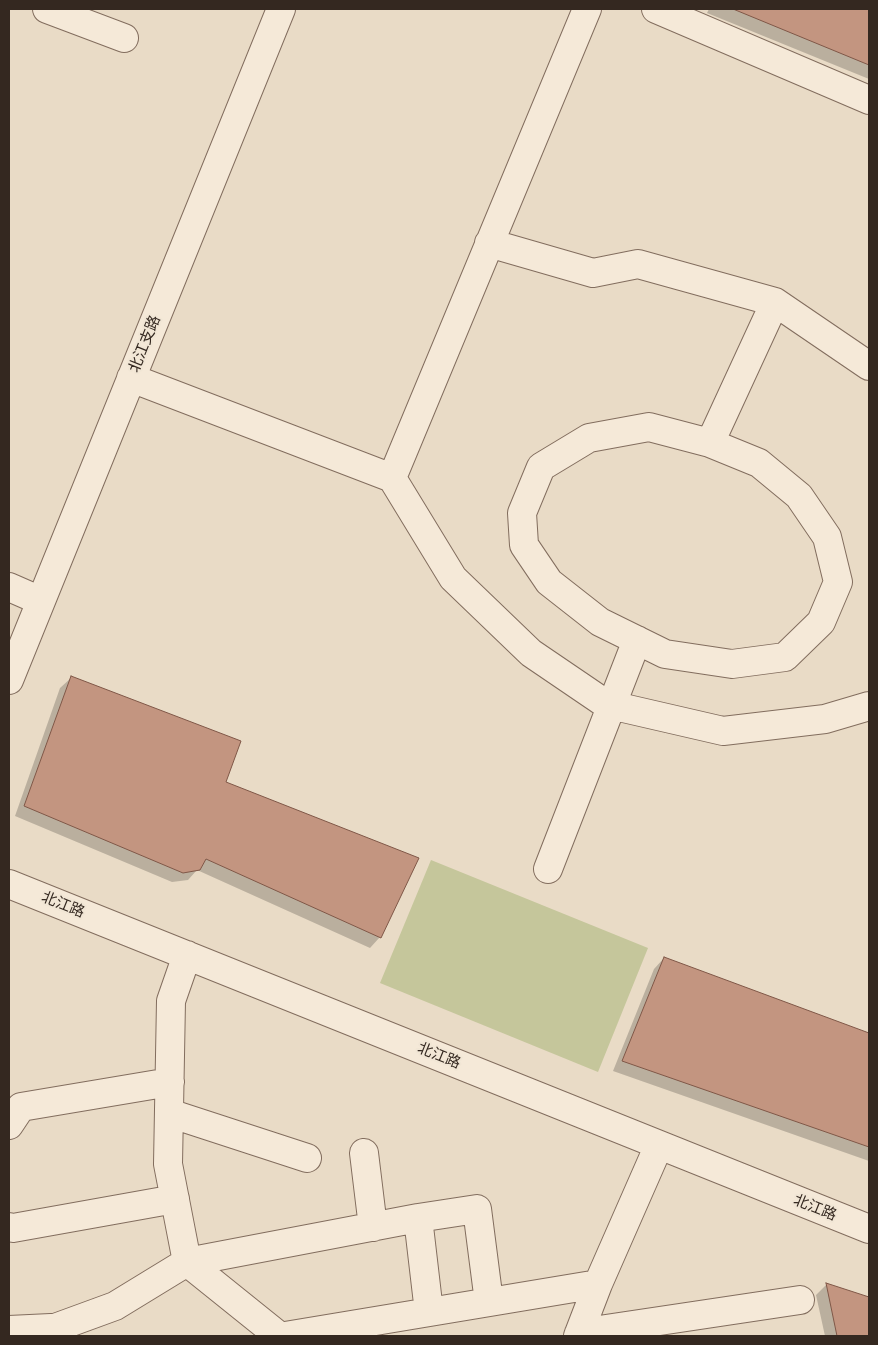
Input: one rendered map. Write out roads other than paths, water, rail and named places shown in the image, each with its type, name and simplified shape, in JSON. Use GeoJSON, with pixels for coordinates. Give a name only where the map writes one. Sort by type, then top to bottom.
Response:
{"type":"FeatureCollection","features":[{"type":"Feature","properties":{"kind":"street"},"geometry":{"type":"LineString","coordinates":[[47,9],[124,38]]}},
{"type":"Feature","properties":{"kind":"street","name":"北江支路"},"geometry":{"type":"LineString","coordinates":[[9,680],[281,9]]}},
{"type":"Feature","properties":{"kind":"street"},"geometry":{"type":"LineString","coordinates":[[392,478],[587,9]]}},
{"type":"Feature","properties":{"kind":"street"},"geometry":{"type":"LineString","coordinates":[[656,9],[692,16],[869,100]]}},
{"type":"Feature","properties":{"kind":"street"},"geometry":{"type":"LineString","coordinates":[[489,243],[593,272],[638,264],[775,302],[869,366]]}},
{"type":"Feature","properties":{"kind":"street"},"geometry":{"type":"LineString","coordinates":[[710,443],[775,302]]}},
{"type":"Feature","properties":{"kind":"street"},"geometry":{"type":"LineString","coordinates":[[131,378],[392,478],[453,578],[531,653],[606,704],[724,731],[825,719],[869,706]]}},
{"type":"Feature","properties":{"kind":"street"},"geometry":{"type":"LineString","coordinates":[[648,427],[710,443],[759,463],[799,496],[827,536],[838,582],[821,622],[785,657],[732,664],[665,654],[600,622],[550,582],[524,545],[522,513],[541,467],[588,438],[648,427]]}},
{"type":"Feature","properties":{"kind":"street"},"geometry":{"type":"LineString","coordinates":[[9,587],[41,601]]}},
{"type":"Feature","properties":{"kind":"street"},"geometry":{"type":"LineString","coordinates":[[548,869],[637,640]]}},
{"type":"Feature","properties":{"kind":"street","name":"北江路"},"geometry":{"type":"LineString","coordinates":[[9,884],[869,1230]]}},
{"type":"Feature","properties":{"kind":"street"},"geometry":{"type":"LineString","coordinates":[[187,955],[171,1001],[168,1164],[187,1262],[279,1336]]}},
{"type":"Feature","properties":{"kind":"street"},"geometry":{"type":"LineString","coordinates":[[9,1125],[21,1107],[170,1082]]}},
{"type":"Feature","properties":{"kind":"street"},"geometry":{"type":"LineString","coordinates":[[169,1114],[307,1158]]}},
{"type":"Feature","properties":{"kind":"street"},"geometry":{"type":"LineString","coordinates":[[578,1335],[598,1284],[659,1145]]}},
{"type":"Feature","properties":{"kind":"street"},"geometry":{"type":"LineString","coordinates":[[364,1154],[373,1227]]}},
{"type":"Feature","properties":{"kind":"street"},"geometry":{"type":"LineString","coordinates":[[9,1227],[13,1228],[175,1199]]}},
{"type":"Feature","properties":{"kind":"street"},"geometry":{"type":"LineString","coordinates":[[9,1330],[47,1334],[115,1306],[187,1262],[418,1218],[477,1209],[489,1302]]}},
{"type":"Feature","properties":{"kind":"street"},"geometry":{"type":"LineString","coordinates":[[418,1218],[429,1312]]}},
{"type":"Feature","properties":{"kind":"street"},"geometry":{"type":"LineString","coordinates":[[285,1336],[598,1284]]}},
{"type":"Feature","properties":{"kind":"street"},"geometry":{"type":"LineString","coordinates":[[578,1335],[800,1300]]}}]}
